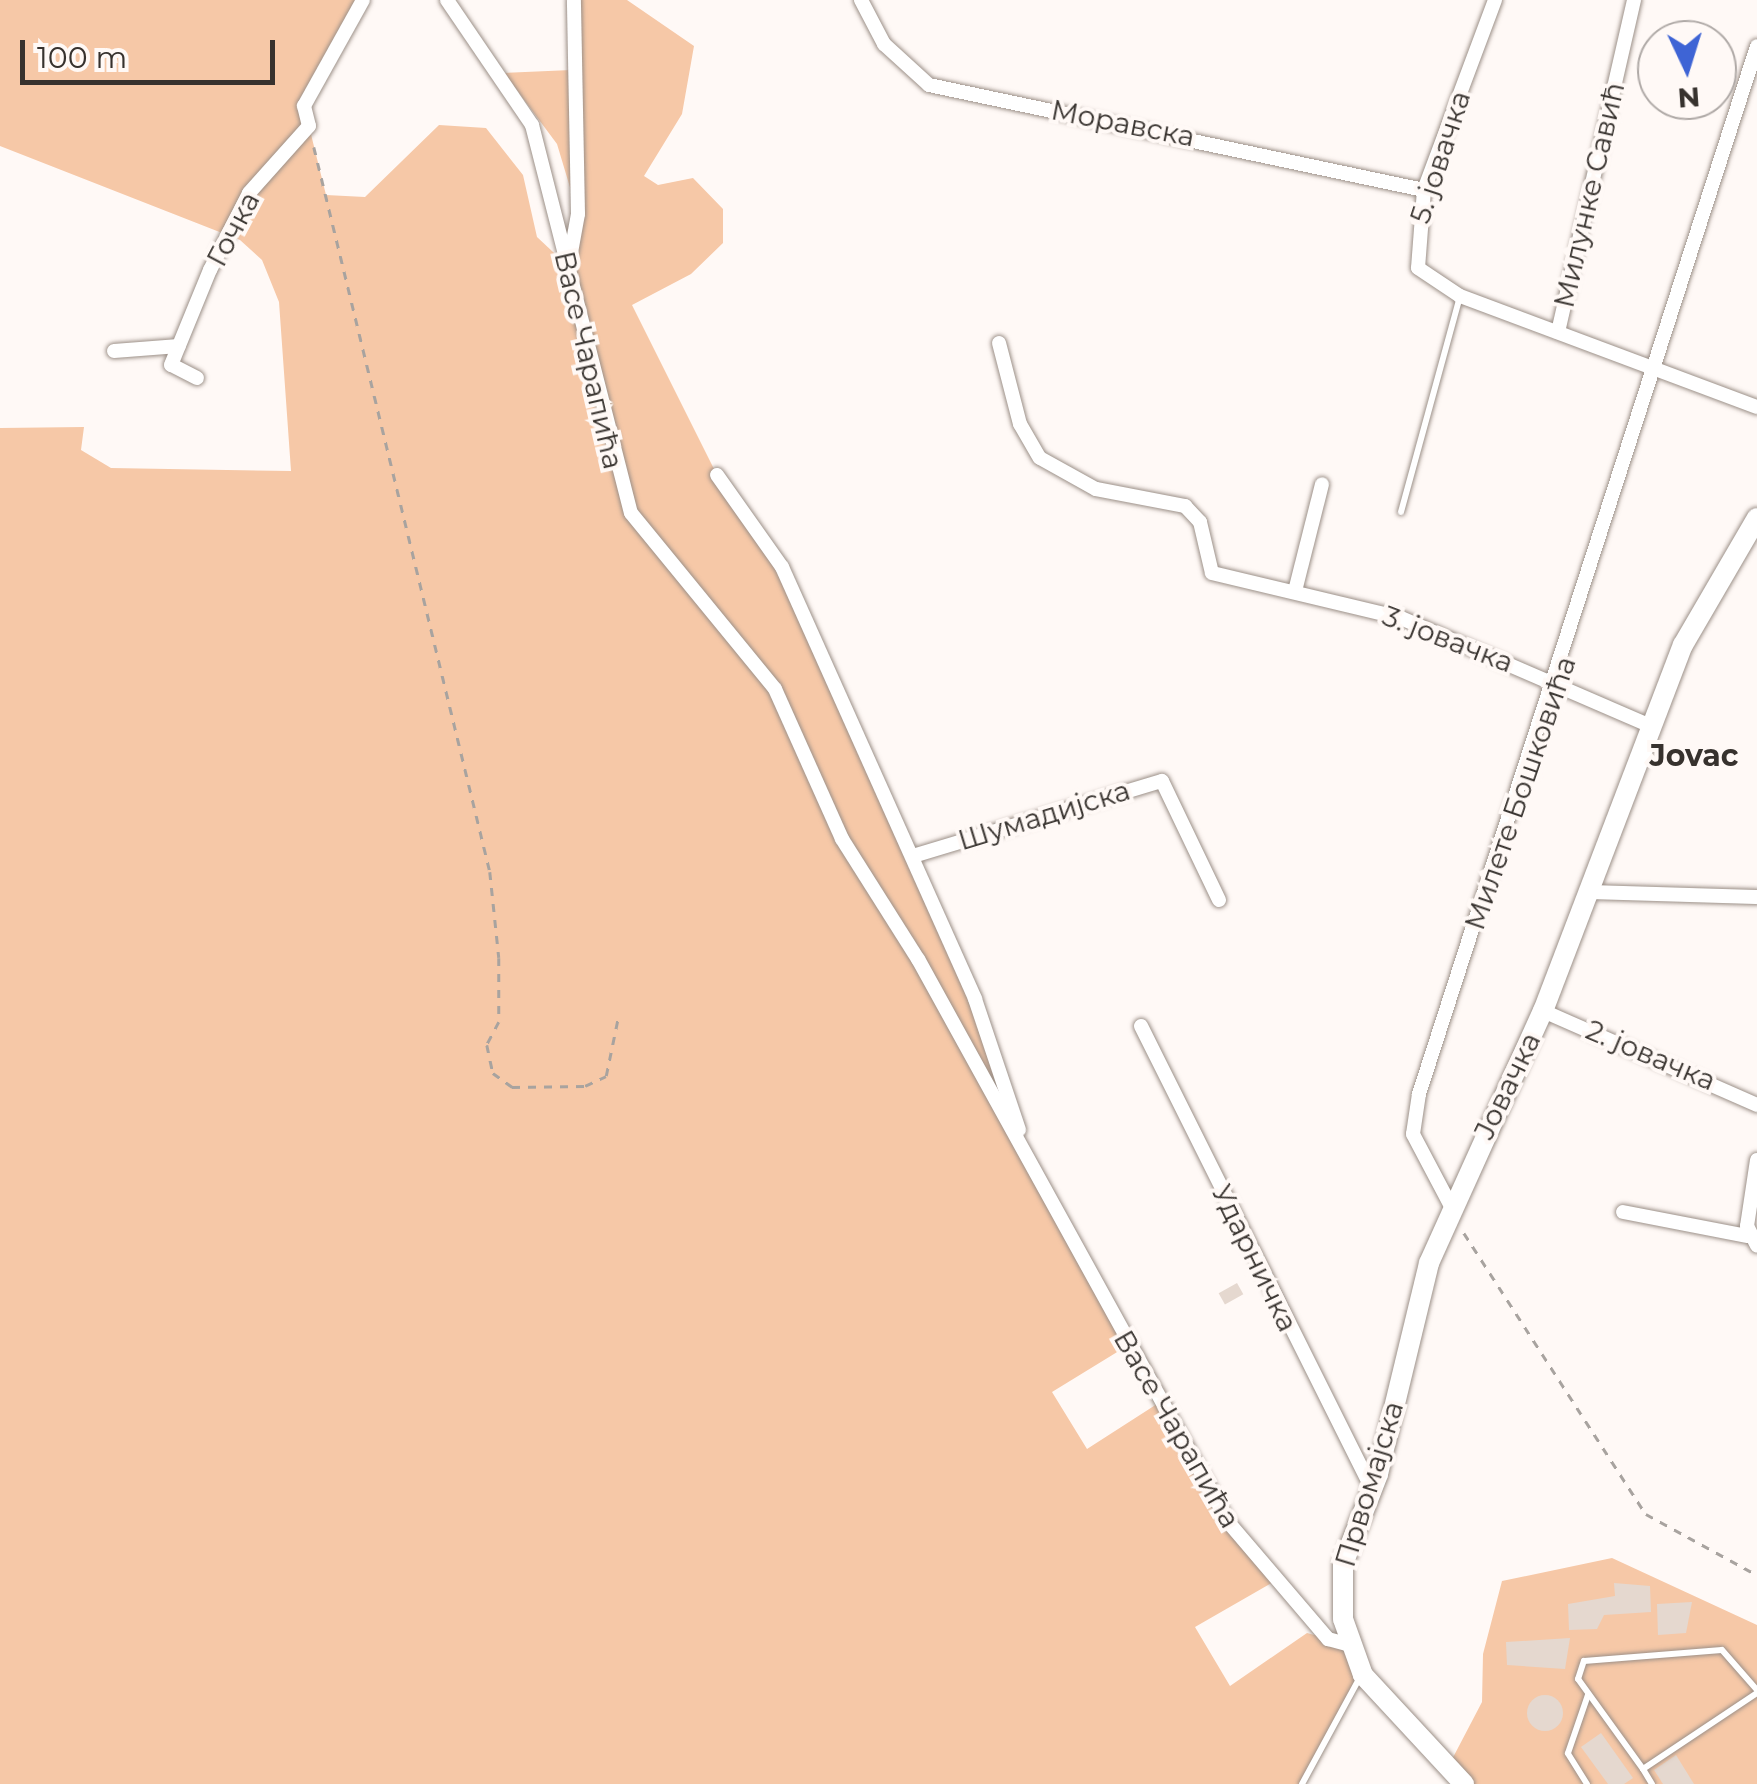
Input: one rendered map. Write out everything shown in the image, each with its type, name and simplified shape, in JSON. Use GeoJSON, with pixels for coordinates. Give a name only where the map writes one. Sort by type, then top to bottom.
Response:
{"type":"FeatureCollection","features":[{"type":"Feature","properties":{"kind":"main road","name":"Јовачка"},"geometry":{"type":"LineString","coordinates":[[1453,1210],[1543,1010],[1650,726],[1706,594],[1757,518]]}},
{"type":"Feature","properties":{"kind":"main road","name":"Првомајска"},"geometry":{"type":"LineString","coordinates":[[1453,1210],[1421,1284],[1372,1488],[1341,1576],[1350,1645],[1363,1675],[1462,1783]]}},
{"type":"Feature","properties":{"kind":"street"},"geometry":{"type":"LineString","coordinates":[[309,126],[304,106],[362,0]]}},
{"type":"Feature","properties":{"kind":"street","name":"Васе Чарапића"},"geometry":{"type":"LineString","coordinates":[[446,0],[532,125],[631,514],[775,690],[842,839],[918,959],[1229,1523],[1328,1639],[1350,1645]]}},
{"type":"Feature","properties":{"kind":"street"},"geometry":{"type":"LineString","coordinates":[[568,266],[578,214],[574,0]]}},
{"type":"Feature","properties":{"kind":"street","name":"Моравска"},"geometry":{"type":"LineString","coordinates":[[862,0],[884,44],[930,85],[1424,190]]}},
{"type":"Feature","properties":{"kind":"street","name":"5. јовачка"},"geometry":{"type":"LineString","coordinates":[[1496,0],[1424,190],[1414,258],[1425,277],[1460,296],[1757,407]]}},
{"type":"Feature","properties":{"kind":"street","name":"Милунке Савић"},"geometry":{"type":"LineString","coordinates":[[1558,332],[1634,0]]}},
{"type":"Feature","properties":{"kind":"street","name":"Милете Бошковића"},"geometry":{"type":"LineString","coordinates":[[1453,1210],[1413,1134],[1419,1094],[1658,371],[1757,46]]}},
{"type":"Feature","properties":{"kind":"street","name":"Гочка"},"geometry":{"type":"LineString","coordinates":[[179,346],[250,193],[309,126]]}},
{"type":"Feature","properties":{"kind":"street","name":"3. јовачка"},"geometry":{"type":"LineString","coordinates":[[999,343],[1026,436],[1051,467],[1096,488],[1184,506],[1200,522],[1212,573],[1401,618],[1650,726]]}},
{"type":"Feature","properties":{"kind":"street"},"geometry":{"type":"LineString","coordinates":[[114,351],[179,346],[171,365],[197,378]]}},
{"type":"Feature","properties":{"kind":"street"},"geometry":{"type":"LineString","coordinates":[[717,475],[782,568],[914,856],[1032,1170]]}},
{"type":"Feature","properties":{"kind":"street"},"geometry":{"type":"LineString","coordinates":[[1296,591],[1322,484]]}},
{"type":"Feature","properties":{"kind":"street","name":"Шумадијска"},"geometry":{"type":"LineString","coordinates":[[914,856],[1162,781],[1218,900]]}},
{"type":"Feature","properties":{"kind":"street"},"geometry":{"type":"LineString","coordinates":[[1589,892],[1757,898]]}},
{"type":"Feature","properties":{"kind":"street","name":"2. јовачка"},"geometry":{"type":"LineString","coordinates":[[1543,1010],[1757,1105]]}},
{"type":"Feature","properties":{"kind":"street","name":"Ударничка"},"geometry":{"type":"LineString","coordinates":[[1142,1026],[1372,1488]]}},
{"type":"Feature","properties":{"kind":"street"},"geometry":{"type":"LineString","coordinates":[[1623,1212],[1752,1241],[1757,1160]]}},
{"type":"Feature","properties":{"kind":"lane"},"geometry":{"type":"LineString","coordinates":[[1402,512],[1460,296]]}},
{"type":"Feature","properties":{"kind":"lane"},"geometry":{"type":"LineString","coordinates":[[1642,1770],[1757,1692],[1722,1650],[1584,1660],[1578,1678],[1588,1695],[1652,1784]]}},
{"type":"Feature","properties":{"kind":"lane"},"geometry":{"type":"LineString","coordinates":[[1302,1784],[1363,1675]]}},
{"type":"Feature","properties":{"kind":"lane"},"geometry":{"type":"LineString","coordinates":[[1587,1784],[1568,1753],[1588,1695]]}},
{"type":"Feature","properties":{"kind":"path"},"geometry":{"type":"LineString","coordinates":[[309,126],[490,872],[499,958],[499,1022],[487,1044],[493,1073],[512,1087],[585,1086],[606,1076],[618,1018]]}},
{"type":"Feature","properties":{"kind":"path"},"geometry":{"type":"LineString","coordinates":[[1453,1210],[1646,1514],[1757,1575]]}},
{"type":"Feature","properties":{"kind":"shaded area"},"geometry":{"type":"Polygon","coordinates":[[[0,0],[363,0],[304,106],[326,195],[365,197],[439,125],[486,128],[523,175],[537,237],[568,266],[578,214],[557,144],[504,73],[571,70],[574,0],[627,0],[694,46],[682,114],[644,176],[658,185],[693,178],[723,209],[723,243],[691,274],[632,305],[717,475],[782,568],[913,856],[1032,1169],[1127,1346],[1052,1392],[1087,1449],[1157,1404],[1229,1523],[1277,1580],[1195,1627],[1230,1686],[1307,1633],[1351,1645],[1357,1681],[1302,1784],[0,1784],[0,428],[84,427],[81,450],[111,468],[291,471],[279,302],[262,260],[240,240],[0,146],[0,0]]]}},
{"type":"Feature","properties":{"kind":"shaded area"},"geometry":{"type":"Polygon","coordinates":[[[1612,1558],[1757,1625],[1757,1784],[1464,1784],[1448,1767],[1482,1702],[1483,1654],[1502,1581],[1612,1558]]]}},
{"type":"Feature","properties":{"kind":"building"},"geometry":{"type":"Polygon","coordinates":[[[1237,1283],[1243,1294],[1225,1305],[1219,1293],[1237,1283]]]}},
{"type":"Feature","properties":{"kind":"building"},"geometry":{"type":"Polygon","coordinates":[[[1614,1583],[1650,1586],[1651,1612],[1604,1615],[1597,1629],[1569,1630],[1568,1604],[1615,1596],[1614,1583]]]}},
{"type":"Feature","properties":{"kind":"building"},"geometry":{"type":"Polygon","coordinates":[[[1692,1602],[1686,1633],[1658,1635],[1657,1604],[1692,1602]]]}},
{"type":"Feature","properties":{"kind":"building"},"geometry":{"type":"Polygon","coordinates":[[[1570,1638],[1565,1669],[1507,1665],[1506,1642],[1570,1638]]]}},
{"type":"Feature","properties":{"kind":"building"},"geometry":{"type":"Polygon","coordinates":[[[1545,1695],[1557,1701],[1563,1713],[1557,1725],[1545,1731],[1533,1725],[1527,1713],[1533,1701],[1545,1695]]]}},
{"type":"Feature","properties":{"kind":"building"},"geometry":{"type":"Polygon","coordinates":[[[1601,1733],[1633,1778],[1624,1784],[1608,1784],[1581,1747],[1601,1733]]]}},
{"type":"Feature","properties":{"kind":"building"},"geometry":{"type":"Polygon","coordinates":[[[1676,1755],[1694,1784],[1663,1784],[1654,1770],[1676,1755]]]}},
{"type":"Feature","properties":{"kind":"district","name":"Jovac"},"geometry":{"type":"Point","coordinates":[1694,756]}}]}
